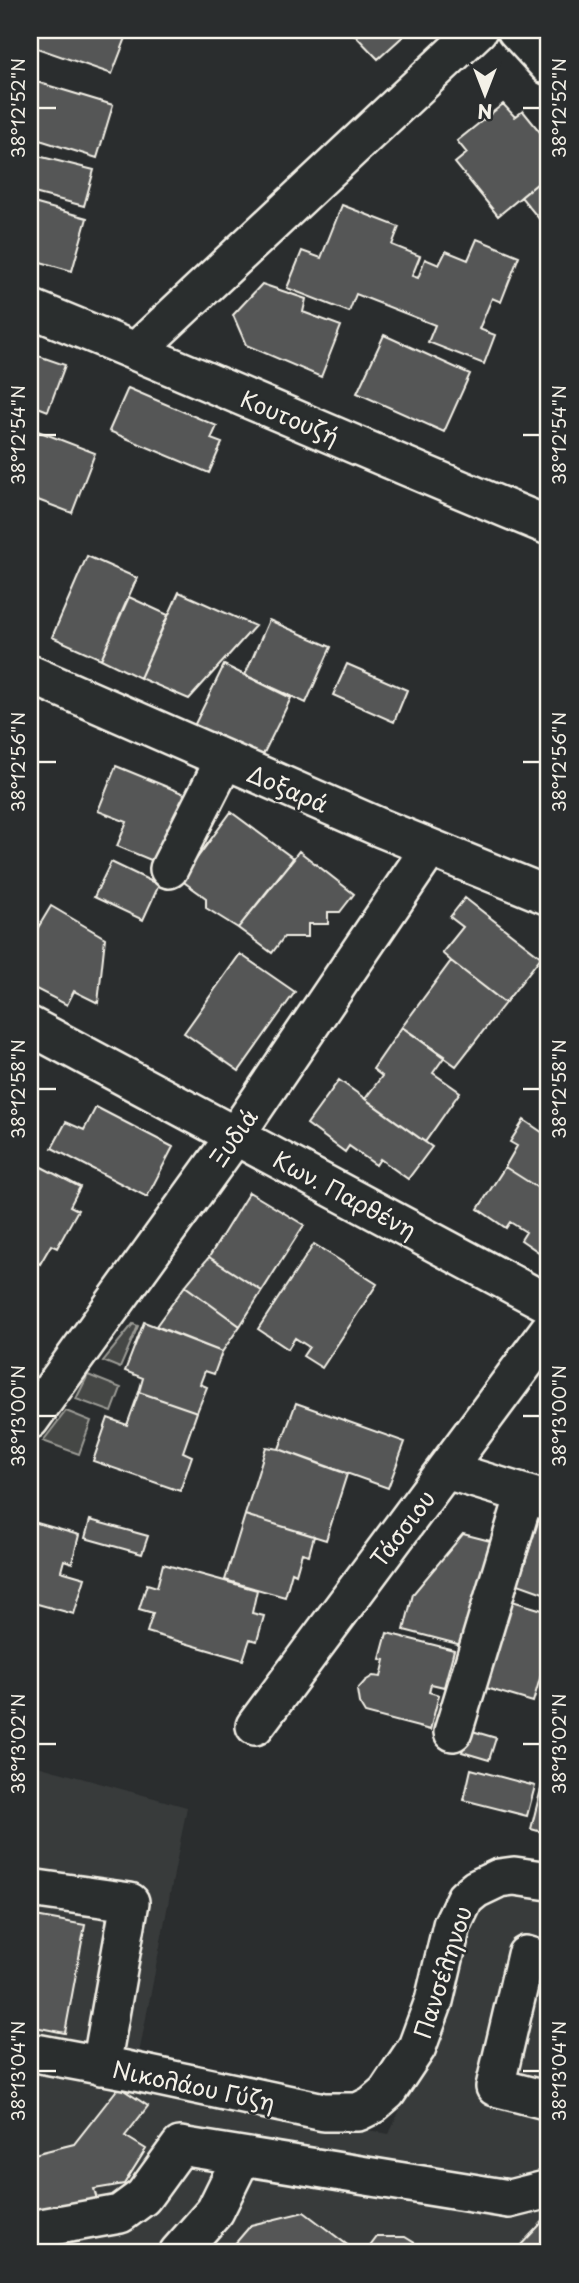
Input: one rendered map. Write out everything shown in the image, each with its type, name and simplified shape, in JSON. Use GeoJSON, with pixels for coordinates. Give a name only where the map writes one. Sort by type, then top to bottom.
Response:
{"type":"FeatureCollection","features":[{"type":"Feature","properties":{"kind":"street"},"geometry":{"type":"LineString","coordinates":[[136,351],[478,30]]}},
{"type":"Feature","properties":{"kind":"street"},"geometry":{"type":"LineString","coordinates":[[516,30],[549,65]]}},
{"type":"Feature","properties":{"kind":"street","name":"Κουτουζή"},"geometry":{"type":"LineString","coordinates":[[30,308],[549,526]]}},
{"type":"Feature","properties":{"kind":"street","name":"Δοξαρά"},"geometry":{"type":"LineString","coordinates":[[30,674],[224,761],[549,896]]}},
{"type":"Feature","properties":{"kind":"street"},"geometry":{"type":"LineString","coordinates":[[169,869],[224,761]]}},
{"type":"Feature","properties":{"kind":"street","name":"Ξυδιά"},"geometry":{"type":"LineString","coordinates":[[30,1420],[235,1136],[430,848]]}},
{"type":"Feature","properties":{"kind":"street","name":"Κων. Παρθένη"},"geometry":{"type":"LineString","coordinates":[[30,1026],[549,1304]]}},
{"type":"Feature","properties":{"kind":"street","name":"Τάσσιου"},"geometry":{"type":"LineString","coordinates":[[255,1726],[549,1330]]}},
{"type":"Feature","properties":{"kind":"street"},"geometry":{"type":"LineString","coordinates":[[446,1470],[537,1497],[453,1732]]}},
{"type":"Feature","properties":{"kind":"street","name":"Πανσέληνου"},"geometry":{"type":"LineString","coordinates":[[358,2112],[372,2105],[387,2092],[417,2047],[434,2001],[453,1925],[465,1898],[476,1889],[499,1878],[549,1881]]}},
{"type":"Feature","properties":{"kind":"street"},"geometry":{"type":"LineString","coordinates":[[30,1888],[130,1902],[101,2066]]}},
{"type":"Feature","properties":{"kind":"street"},"geometry":{"type":"LineString","coordinates":[[549,1962],[526,1955],[495,2087],[549,2101]]}},
{"type":"Feature","properties":{"kind":"street","name":"Νικολάου Γύζη"},"geometry":{"type":"LineString","coordinates":[[30,2053],[324,2112],[358,2112]]}},
{"type":"Feature","properties":{"kind":"street"},"geometry":{"type":"LineString","coordinates":[[30,2230],[120,2214],[143,2197],[180,2146],[509,2199],[549,2189]]}},
{"type":"Feature","properties":{"kind":"street"},"geometry":{"type":"LineString","coordinates":[[178,2253],[215,2211],[243,2156]]}},
{"type":"Feature","properties":{"kind":"shaded area"},"geometry":{"type":"Polygon","coordinates":[[[133,1324],[138,1326],[120,1368],[103,1361],[133,1324]]]}},
{"type":"Feature","properties":{"kind":"shaded area"},"geometry":{"type":"Polygon","coordinates":[[[88,1375],[121,1388],[112,1412],[76,1399],[88,1375]]]}},
{"type":"Feature","properties":{"kind":"shaded area"},"geometry":{"type":"Polygon","coordinates":[[[66,1411],[91,1421],[79,1454],[43,1441],[66,1411]]]}},
{"type":"Feature","properties":{"kind":"shaded area"},"geometry":{"type":"Polygon","coordinates":[[[30,1764],[187,1807],[133,2085],[389,2134],[423,2057],[468,1918],[500,1891],[549,1900],[549,2253],[30,2253],[30,1764]]]}},
{"type":"Feature","properties":{"kind":"building"},"geometry":{"type":"Polygon","coordinates":[[[37,30],[129,30],[112,74],[31,46],[37,30]]]}},
{"type":"Feature","properties":{"kind":"building"},"geometry":{"type":"Polygon","coordinates":[[[350,30],[410,30],[378,59],[350,30]]]}},
{"type":"Feature","properties":{"kind":"building"},"geometry":{"type":"Polygon","coordinates":[[[30,80],[113,105],[97,158],[30,137],[30,80]]]}},
{"type":"Feature","properties":{"kind":"building"},"geometry":{"type":"Polygon","coordinates":[[[503,104],[515,117],[523,111],[549,143],[549,174],[498,216],[455,163],[467,153],[457,141],[503,104]]]}},
{"type":"Feature","properties":{"kind":"building"},"geometry":{"type":"Polygon","coordinates":[[[30,154],[94,170],[84,206],[30,192],[30,154]]]}},
{"type":"Feature","properties":{"kind":"building"},"geometry":{"type":"Polygon","coordinates":[[[549,174],[549,231],[521,197],[549,174]]]}},
{"type":"Feature","properties":{"kind":"building"},"geometry":{"type":"Polygon","coordinates":[[[30,202],[87,218],[72,271],[30,259],[30,202]]]}},
{"type":"Feature","properties":{"kind":"building"},"geometry":{"type":"Polygon","coordinates":[[[342,205],[399,227],[392,245],[420,256],[412,276],[418,278],[425,259],[439,265],[446,251],[468,260],[477,239],[519,256],[501,302],[492,298],[479,329],[495,335],[484,364],[428,342],[435,325],[356,294],[349,312],[287,288],[302,251],[321,258],[342,205]]]}},
{"type":"Feature","properties":{"kind":"building"},"geometry":{"type":"Polygon","coordinates":[[[262,284],[306,299],[303,312],[341,326],[321,377],[246,345],[233,315],[262,284]]]}},
{"type":"Feature","properties":{"kind":"building"},"geometry":{"type":"Polygon","coordinates":[[[384,335],[470,374],[444,432],[357,393],[384,335]]]}},
{"type":"Feature","properties":{"kind":"building"},"geometry":{"type":"Polygon","coordinates":[[[30,353],[65,365],[48,411],[30,404],[30,353]]]}},
{"type":"Feature","properties":{"kind":"building"},"geometry":{"type":"Polygon","coordinates":[[[128,388],[217,426],[211,439],[222,443],[209,473],[109,431],[128,388]]]}},
{"type":"Feature","properties":{"kind":"building"},"geometry":{"type":"Polygon","coordinates":[[[30,428],[95,453],[72,513],[30,497],[30,428]]]}},
{"type":"Feature","properties":{"kind":"building"},"geometry":{"type":"Polygon","coordinates":[[[87,556],[137,578],[101,659],[52,637],[87,556]]]}},
{"type":"Feature","properties":{"kind":"building"},"geometry":{"type":"Polygon","coordinates":[[[179,592],[255,626],[189,699],[140,678],[179,592]]]}},
{"type":"Feature","properties":{"kind":"building"},"geometry":{"type":"Polygon","coordinates":[[[129,597],[168,615],[140,678],[101,659],[129,597]]]}},
{"type":"Feature","properties":{"kind":"building"},"geometry":{"type":"Polygon","coordinates":[[[269,620],[331,647],[306,703],[245,675],[269,620]]]}},
{"type":"Feature","properties":{"kind":"building"},"geometry":{"type":"Polygon","coordinates":[[[347,664],[407,690],[394,722],[333,695],[347,664]]]}},
{"type":"Feature","properties":{"kind":"building"},"geometry":{"type":"Polygon","coordinates":[[[224,665],[291,698],[260,761],[193,728],[224,665]]]}},
{"type":"Feature","properties":{"kind":"building"},"geometry":{"type":"Polygon","coordinates":[[[116,766],[187,795],[158,863],[117,846],[127,822],[98,811],[116,766]]]}},
{"type":"Feature","properties":{"kind":"building"},"geometry":{"type":"Polygon","coordinates":[[[231,812],[294,859],[238,928],[206,908],[206,898],[181,880],[231,812]]]}},
{"type":"Feature","properties":{"kind":"building"},"geometry":{"type":"Polygon","coordinates":[[[299,851],[354,894],[340,912],[328,912],[328,924],[308,924],[308,937],[284,937],[272,953],[238,928],[299,851]]]}},
{"type":"Feature","properties":{"kind":"building"},"geometry":{"type":"Polygon","coordinates":[[[111,862],[159,885],[143,920],[94,897],[111,862]]]}},
{"type":"Feature","properties":{"kind":"building"},"geometry":{"type":"Polygon","coordinates":[[[465,898],[541,957],[505,1003],[442,953],[463,927],[450,917],[465,898]]]}},
{"type":"Feature","properties":{"kind":"building"},"geometry":{"type":"Polygon","coordinates":[[[51,906],[105,938],[98,1003],[74,991],[67,1005],[30,986],[30,941],[51,906]]]}},
{"type":"Feature","properties":{"kind":"building"},"geometry":{"type":"Polygon","coordinates":[[[240,954],[295,992],[239,1071],[184,1033],[240,954]]]}},
{"type":"Feature","properties":{"kind":"building"},"geometry":{"type":"Polygon","coordinates":[[[451,961],[505,1003],[456,1066],[402,1027],[451,961]]]}},
{"type":"Feature","properties":{"kind":"building"},"geometry":{"type":"Polygon","coordinates":[[[402,1027],[445,1056],[433,1073],[460,1092],[425,1142],[365,1099],[382,1076],[373,1069],[402,1027]]]}},
{"type":"Feature","properties":{"kind":"building"},"geometry":{"type":"Polygon","coordinates":[[[339,1080],[432,1147],[408,1179],[380,1159],[376,1165],[349,1146],[345,1152],[307,1124],[339,1080]]]}},
{"type":"Feature","properties":{"kind":"building"},"geometry":{"type":"Polygon","coordinates":[[[96,1107],[173,1147],[147,1197],[52,1148],[66,1122],[84,1130],[96,1107]]]}},
{"type":"Feature","properties":{"kind":"building"},"geometry":{"type":"Polygon","coordinates":[[[524,1120],[549,1137],[549,1195],[505,1167],[517,1146],[510,1142],[524,1120]]]}},
{"type":"Feature","properties":{"kind":"building"},"geometry":{"type":"Polygon","coordinates":[[[30,1161],[80,1187],[70,1206],[78,1210],[57,1248],[51,1245],[40,1264],[30,1258],[30,1161]]]}},
{"type":"Feature","properties":{"kind":"building"},"geometry":{"type":"Polygon","coordinates":[[[505,1167],[549,1195],[549,1259],[521,1240],[526,1232],[510,1222],[506,1228],[478,1209],[505,1167]]]}},
{"type":"Feature","properties":{"kind":"building"},"geometry":{"type":"Polygon","coordinates":[[[249,1192],[304,1225],[262,1291],[209,1257],[249,1192]]]}},
{"type":"Feature","properties":{"kind":"building"},"geometry":{"type":"Polygon","coordinates":[[[314,1244],[377,1284],[322,1368],[303,1356],[309,1347],[295,1338],[288,1349],[258,1329],[314,1244]]]}},
{"type":"Feature","properties":{"kind":"building"},"geometry":{"type":"Polygon","coordinates":[[[209,1257],[262,1291],[240,1326],[185,1286],[209,1257]]]}},
{"type":"Feature","properties":{"kind":"building"},"geometry":{"type":"Polygon","coordinates":[[[185,1286],[240,1326],[222,1352],[156,1326],[185,1286]]]}},
{"type":"Feature","properties":{"kind":"building"},"geometry":{"type":"Polygon","coordinates":[[[144,1322],[222,1352],[214,1374],[205,1371],[200,1384],[207,1387],[197,1412],[139,1392],[143,1378],[125,1371],[144,1322]]]}},
{"type":"Feature","properties":{"kind":"building"},"geometry":{"type":"Polygon","coordinates":[[[139,1392],[197,1412],[183,1452],[192,1456],[180,1491],[93,1461],[108,1418],[127,1425],[139,1392]]]}},
{"type":"Feature","properties":{"kind":"building"},"geometry":{"type":"Polygon","coordinates":[[[296,1403],[405,1442],[388,1488],[279,1449],[296,1403]]]}},
{"type":"Feature","properties":{"kind":"building"},"geometry":{"type":"Polygon","coordinates":[[[266,1447],[279,1449],[347,1474],[326,1540],[245,1515],[266,1447]]]}},
{"type":"Feature","properties":{"kind":"building"},"geometry":{"type":"Polygon","coordinates":[[[541,1513],[549,1515],[549,1595],[518,1584],[541,1513]]]}},
{"type":"Feature","properties":{"kind":"building"},"geometry":{"type":"Polygon","coordinates":[[[245,1515],[314,1536],[309,1555],[302,1553],[296,1574],[292,1572],[285,1597],[225,1580],[245,1515]]]}},
{"type":"Feature","properties":{"kind":"building"},"geometry":{"type":"Polygon","coordinates":[[[90,1520],[148,1536],[142,1554],[85,1538],[90,1520]]]}},
{"type":"Feature","properties":{"kind":"building"},"geometry":{"type":"Polygon","coordinates":[[[30,1521],[79,1535],[72,1563],[64,1560],[61,1571],[85,1578],[74,1614],[30,1602],[30,1521]]]}},
{"type":"Feature","properties":{"kind":"building"},"geometry":{"type":"Polygon","coordinates":[[[463,1534],[502,1544],[473,1648],[404,1630],[413,1594],[463,1534]]]}},
{"type":"Feature","properties":{"kind":"building"},"geometry":{"type":"Polygon","coordinates":[[[163,1564],[257,1590],[252,1613],[264,1616],[257,1641],[250,1639],[243,1660],[147,1632],[153,1613],[139,1609],[147,1584],[157,1587],[163,1564]]]}},
{"type":"Feature","properties":{"kind":"building"},"geometry":{"type":"Polygon","coordinates":[[[509,1600],[549,1612],[549,1648],[533,1702],[483,1687],[509,1600]]]}},
{"type":"Feature","properties":{"kind":"building"},"geometry":{"type":"Polygon","coordinates":[[[387,1633],[454,1650],[444,1687],[431,1684],[429,1692],[439,1695],[430,1730],[365,1713],[359,1703],[357,1690],[373,1676],[381,1677],[385,1660],[380,1659],[387,1633]]]}},
{"type":"Feature","properties":{"kind":"building"},"geometry":{"type":"Polygon","coordinates":[[[549,1648],[549,1677],[541,1675],[549,1648]]]}},
{"type":"Feature","properties":{"kind":"building"},"geometry":{"type":"Polygon","coordinates":[[[469,1730],[496,1738],[489,1760],[462,1752],[469,1730]]]}},
{"type":"Feature","properties":{"kind":"building"},"geometry":{"type":"Polygon","coordinates":[[[549,1761],[549,1834],[531,1829],[549,1761]]]}},
{"type":"Feature","properties":{"kind":"building"},"geometry":{"type":"Polygon","coordinates":[[[471,1769],[535,1786],[527,1816],[464,1800],[471,1769]]]}},
{"type":"Feature","properties":{"kind":"building"},"geometry":{"type":"Polygon","coordinates":[[[30,1915],[85,1925],[65,2033],[30,2026],[30,1915]]]}},
{"type":"Feature","properties":{"kind":"building"},"geometry":{"type":"Polygon","coordinates":[[[119,2087],[148,2106],[125,2136],[146,2149],[124,2184],[94,2189],[98,2203],[30,2216],[30,2155],[74,2144],[119,2087]]]}},
{"type":"Feature","properties":{"kind":"building"},"geometry":{"type":"Polygon","coordinates":[[[304,2212],[358,2253],[227,2253],[251,2225],[304,2212]]]}},
{"type":"Feature","properties":{"kind":"building"},"geometry":{"type":"Polygon","coordinates":[[[549,2215],[549,2253],[526,2253],[519,2247],[549,2215]]]}},
{"type":"Feature","properties":{"kind":"building"},"geometry":{"type":"Polygon","coordinates":[[[377,2237],[405,2237],[431,2253],[365,2253],[377,2237]]]}}]}
